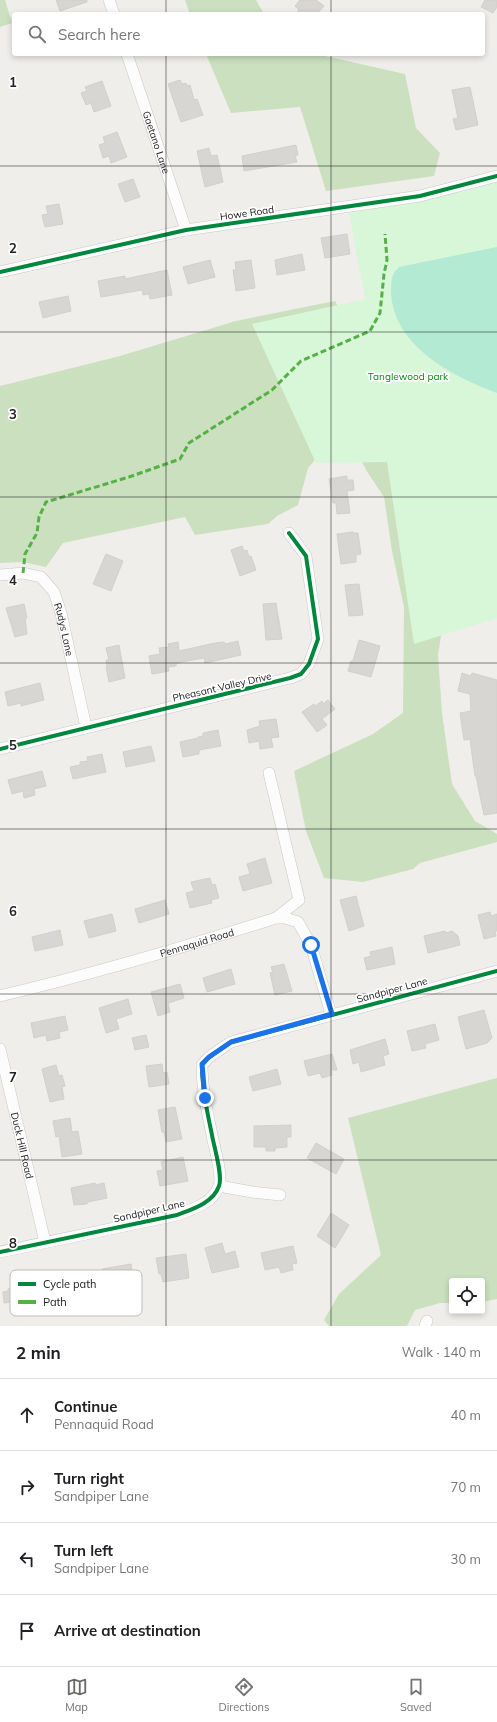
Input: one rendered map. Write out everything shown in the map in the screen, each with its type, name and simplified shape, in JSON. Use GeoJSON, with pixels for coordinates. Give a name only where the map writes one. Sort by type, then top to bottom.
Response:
{"type":"FeatureCollection","features":[{"type":"Feature","properties":{"kind":"street"},"geometry":{"type":"LineString","coordinates":[[109,0],[113,12]]}},
{"type":"Feature","properties":{"kind":"street","name":"Gaetano Lane"},"geometry":{"type":"LineString","coordinates":[[128,56],[186,230]]}},
{"type":"Feature","properties":{"kind":"street","name":"Howe Road"},"geometry":{"type":"LineString","coordinates":[[0,272],[186,230],[420,196],[497,176]]}},
{"type":"Feature","properties":{"kind":"street","name":"Pheasant Valley Drive"},"geometry":{"type":"LineString","coordinates":[[0,749],[86,727],[253,688],[301,674],[309,664],[318,639],[306,556],[289,533]]}},
{"type":"Feature","properties":{"kind":"street","name":"Rudys Lane"},"geometry":{"type":"LineString","coordinates":[[0,576],[23,573],[41,577],[54,592],[61,613],[86,727]]}},
{"type":"Feature","properties":{"kind":"street"},"geometry":{"type":"LineString","coordinates":[[269,773],[299,900],[276,918]]}},
{"type":"Feature","properties":{"kind":"street","name":"Pennaquid Road"},"geometry":{"type":"LineString","coordinates":[[0,996],[60,982],[276,918],[285,918],[298,922],[311,945],[332,1014]]}},
{"type":"Feature","properties":{"kind":"street","name":"Sandpiper Lane"},"geometry":{"type":"LineString","coordinates":[[0,1252],[177,1214],[196,1208],[209,1200],[220,1186],[219,1169],[205,1098],[202,1064],[209,1057],[231,1042],[497,971]]}},
{"type":"Feature","properties":{"kind":"street","name":"Duck Hill Road"},"geometry":{"type":"LineString","coordinates":[[0,1049],[45,1242]]}},
{"type":"Feature","properties":{"kind":"street"},"geometry":{"type":"LineString","coordinates":[[220,1186],[280,1195]]}},
{"type":"Feature","properties":{"kind":"green space"},"geometry":{"type":"Polygon","coordinates":[[[0,0],[5,0],[12,23],[0,27],[0,0]]]}},
{"type":"Feature","properties":{"kind":"green space"},"geometry":{"type":"Polygon","coordinates":[[[185,0],[256,0],[263,12],[189,12],[185,0]]]}},
{"type":"Feature","properties":{"kind":"green space"},"geometry":{"type":"Polygon","coordinates":[[[207,56],[325,56],[405,74],[416,128],[440,153],[434,176],[326,191],[300,107],[231,113],[207,56]]]}},
{"type":"Feature","properties":{"kind":"green space","name":"Tanglewood park"},"geometry":{"type":"Polygon","coordinates":[[[497,181],[497,618],[414,644],[387,462],[316,463],[252,324],[365,299],[349,213],[497,181]]]}},
{"type":"Feature","properties":{"kind":"green space"},"geometry":{"type":"Polygon","coordinates":[[[497,247],[497,393],[462,378],[445,368],[428,357],[414,343],[402,328],[394,311],[391,282],[393,275],[399,267],[497,247]]]}},
{"type":"Feature","properties":{"kind":"green space"},"geometry":{"type":"Polygon","coordinates":[[[335,301],[345,319],[319,455],[308,468],[298,505],[277,516],[268,524],[195,535],[185,517],[63,543],[46,567],[23,562],[0,563],[0,386],[120,356],[236,321],[335,301]]]}},
{"type":"Feature","properties":{"kind":"green space"},"geometry":{"type":"Polygon","coordinates":[[[375,402],[445,611],[438,655],[442,713],[452,784],[475,821],[497,834],[497,842],[420,863],[413,869],[363,882],[324,878],[306,831],[294,771],[373,734],[403,713],[404,607],[392,551],[384,497],[366,470],[355,447],[375,402]]]}},
{"type":"Feature","properties":{"kind":"green space"},"geometry":{"type":"Polygon","coordinates":[[[497,1078],[497,1299],[485,1301],[485,1278],[449,1278],[449,1303],[440,1303],[415,1310],[407,1326],[329,1326],[324,1320],[339,1294],[381,1255],[348,1118],[497,1078]]]}},
{"type":"Feature","properties":{"kind":"building"},"geometry":{"type":"Polygon","coordinates":[[[56,0],[87,0],[87,2],[60,11],[56,0]]]}},
{"type":"Feature","properties":{"kind":"building"},"geometry":{"type":"Polygon","coordinates":[[[300,0],[316,0],[324,6],[319,12],[298,12],[299,10],[295,6],[300,0]]]}},
{"type":"Feature","properties":{"kind":"building"},"geometry":{"type":"Polygon","coordinates":[[[485,0],[497,0],[497,7],[493,13],[481,7],[485,0]]]}},
{"type":"Feature","properties":{"kind":"building"},"geometry":{"type":"Polygon","coordinates":[[[180,80],[182,84],[186,83],[187,86],[190,85],[194,100],[197,99],[203,115],[181,122],[168,84],[180,80]]]}},
{"type":"Feature","properties":{"kind":"building"},"geometry":{"type":"Polygon","coordinates":[[[102,81],[111,106],[94,112],[91,103],[86,105],[81,93],[87,91],[85,87],[102,81]]]}},
{"type":"Feature","properties":{"kind":"building"},"geometry":{"type":"Polygon","coordinates":[[[470,87],[478,125],[456,130],[453,119],[458,118],[452,90],[470,87]]]}},
{"type":"Feature","properties":{"kind":"building"},"geometry":{"type":"Polygon","coordinates":[[[117,132],[127,157],[111,163],[109,156],[103,158],[99,145],[105,143],[103,137],[117,132]]]}},
{"type":"Feature","properties":{"kind":"building"},"geometry":{"type":"Polygon","coordinates":[[[296,145],[298,155],[295,156],[297,162],[244,171],[242,156],[296,145]]]}},
{"type":"Feature","properties":{"kind":"building"},"geometry":{"type":"Polygon","coordinates":[[[209,148],[211,156],[217,155],[223,182],[205,187],[197,151],[209,148]]]}},
{"type":"Feature","properties":{"kind":"building"},"geometry":{"type":"Polygon","coordinates":[[[133,179],[140,197],[125,202],[118,184],[133,179]]]}},
{"type":"Feature","properties":{"kind":"building"},"geometry":{"type":"Polygon","coordinates":[[[59,204],[63,224],[45,227],[42,215],[48,214],[46,206],[59,204]]]}},
{"type":"Feature","properties":{"kind":"building"},"geometry":{"type":"Polygon","coordinates":[[[347,234],[350,254],[325,258],[321,238],[347,234]]]}},
{"type":"Feature","properties":{"kind":"building"},"geometry":{"type":"Polygon","coordinates":[[[302,254],[305,270],[277,275],[275,260],[302,254]]]}},
{"type":"Feature","properties":{"kind":"building"},"geometry":{"type":"Polygon","coordinates":[[[210,260],[215,277],[188,284],[183,267],[210,260]]]}},
{"type":"Feature","properties":{"kind":"building"},"geometry":{"type":"Polygon","coordinates":[[[251,260],[255,288],[236,291],[233,270],[236,270],[235,262],[251,260]]]}},
{"type":"Feature","properties":{"kind":"building"},"geometry":{"type":"Polygon","coordinates":[[[167,270],[172,295],[150,299],[149,294],[143,295],[142,290],[101,297],[98,281],[125,276],[125,279],[167,270]]]}},
{"type":"Feature","properties":{"kind":"building"},"geometry":{"type":"Polygon","coordinates":[[[68,296],[71,311],[43,318],[39,302],[68,296]]]}},
{"type":"Feature","properties":{"kind":"building"},"geometry":{"type":"Polygon","coordinates":[[[347,476],[347,480],[353,480],[354,490],[347,491],[350,513],[337,514],[336,503],[333,503],[329,479],[347,476]]]}},
{"type":"Feature","properties":{"kind":"building"},"geometry":{"type":"Polygon","coordinates":[[[353,532],[358,533],[361,554],[356,555],[356,562],[341,564],[337,534],[353,532]]]}},
{"type":"Feature","properties":{"kind":"building"},"geometry":{"type":"Polygon","coordinates":[[[242,546],[244,551],[247,550],[249,557],[251,556],[256,570],[240,576],[231,550],[242,546]]]}},
{"type":"Feature","properties":{"kind":"building"},"geometry":{"type":"Polygon","coordinates":[[[106,554],[123,561],[111,591],[93,584],[106,554]]]}},
{"type":"Feature","properties":{"kind":"building"},"geometry":{"type":"Polygon","coordinates":[[[359,584],[363,615],[349,616],[345,585],[359,584]]]}},
{"type":"Feature","properties":{"kind":"building"},"geometry":{"type":"Polygon","coordinates":[[[276,603],[282,639],[266,640],[263,604],[276,603]]]}},
{"type":"Feature","properties":{"kind":"building"},"geometry":{"type":"Polygon","coordinates":[[[24,604],[27,618],[25,618],[27,634],[15,637],[6,608],[24,604]]]}},
{"type":"Feature","properties":{"kind":"building"},"geometry":{"type":"Polygon","coordinates":[[[359,640],[380,646],[371,677],[348,671],[351,661],[353,661],[359,640]]]}},
{"type":"Feature","properties":{"kind":"building"},"geometry":{"type":"Polygon","coordinates":[[[238,641],[241,655],[205,663],[204,658],[181,662],[176,664],[176,666],[168,667],[169,671],[152,674],[149,656],[160,654],[159,648],[169,647],[168,644],[178,642],[179,651],[215,643],[224,642],[225,644],[238,641]]]}},
{"type":"Feature","properties":{"kind":"building"},"geometry":{"type":"Polygon","coordinates":[[[119,645],[125,678],[109,682],[106,660],[109,660],[106,648],[119,645]]]}},
{"type":"Feature","properties":{"kind":"building"},"geometry":{"type":"Polygon","coordinates":[[[462,673],[471,676],[472,673],[497,680],[497,813],[484,815],[475,776],[470,739],[464,740],[460,713],[471,711],[470,694],[458,691],[462,673]]]}},
{"type":"Feature","properties":{"kind":"building"},"geometry":{"type":"Polygon","coordinates":[[[40,683],[44,700],[21,706],[21,703],[8,706],[5,692],[40,683]]]}},
{"type":"Feature","properties":{"kind":"building"},"geometry":{"type":"Polygon","coordinates":[[[328,700],[335,709],[322,719],[327,725],[317,732],[302,712],[314,704],[315,706],[322,701],[323,704],[328,700]]]}},
{"type":"Feature","properties":{"kind":"building"},"geometry":{"type":"Polygon","coordinates":[[[276,719],[279,737],[271,738],[273,747],[260,749],[259,741],[249,743],[247,730],[260,726],[259,721],[276,719]]]}},
{"type":"Feature","properties":{"kind":"building"},"geometry":{"type":"Polygon","coordinates":[[[218,730],[221,746],[199,750],[199,754],[183,757],[180,742],[198,738],[203,736],[203,733],[218,730]]]}},
{"type":"Feature","properties":{"kind":"building"},"geometry":{"type":"Polygon","coordinates":[[[151,746],[155,761],[126,767],[123,752],[151,746]]]}},
{"type":"Feature","properties":{"kind":"building"},"geometry":{"type":"Polygon","coordinates":[[[102,754],[106,772],[73,779],[70,767],[80,765],[80,762],[88,761],[87,757],[102,754]]]}},
{"type":"Feature","properties":{"kind":"building"},"geometry":{"type":"Polygon","coordinates":[[[42,771],[46,786],[34,789],[35,795],[24,798],[23,791],[12,794],[8,780],[42,771]]]}},
{"type":"Feature","properties":{"kind":"building"},"geometry":{"type":"Polygon","coordinates":[[[265,858],[272,883],[243,891],[239,877],[250,874],[247,864],[265,858]]]}},
{"type":"Feature","properties":{"kind":"building"},"geometry":{"type":"Polygon","coordinates":[[[210,878],[212,885],[215,884],[219,898],[211,900],[212,903],[190,908],[186,893],[194,891],[191,882],[210,878]]]}},
{"type":"Feature","properties":{"kind":"building"},"geometry":{"type":"Polygon","coordinates":[[[356,896],[364,926],[349,931],[340,900],[356,896]]]}},
{"type":"Feature","properties":{"kind":"building"},"geometry":{"type":"Polygon","coordinates":[[[165,900],[169,914],[139,923],[135,909],[165,900]]]}},
{"type":"Feature","properties":{"kind":"building"},"geometry":{"type":"Polygon","coordinates":[[[490,912],[491,916],[497,914],[497,931],[495,931],[496,936],[484,939],[478,915],[490,912]]]}},
{"type":"Feature","properties":{"kind":"building"},"geometry":{"type":"Polygon","coordinates":[[[112,914],[116,931],[89,938],[84,921],[112,914]]]}},
{"type":"Feature","properties":{"kind":"building"},"geometry":{"type":"Polygon","coordinates":[[[60,930],[63,945],[35,951],[32,937],[60,930]]]}},
{"type":"Feature","properties":{"kind":"building"},"geometry":{"type":"Polygon","coordinates":[[[445,931],[446,933],[452,931],[458,936],[460,945],[428,953],[424,936],[445,931]]]}},
{"type":"Feature","properties":{"kind":"building"},"geometry":{"type":"Polygon","coordinates":[[[392,947],[395,964],[367,970],[364,958],[371,956],[370,952],[392,947]]]}},
{"type":"Feature","properties":{"kind":"building"},"geometry":{"type":"Polygon","coordinates":[[[284,964],[292,991],[275,995],[270,973],[273,972],[271,967],[284,964]]]}},
{"type":"Feature","properties":{"kind":"building"},"geometry":{"type":"Polygon","coordinates":[[[231,969],[235,984],[207,992],[203,978],[231,969]]]}},
{"type":"Feature","properties":{"kind":"building"},"geometry":{"type":"Polygon","coordinates":[[[180,984],[184,998],[168,1003],[170,1012],[158,1016],[151,992],[180,984]]]}},
{"type":"Feature","properties":{"kind":"building"},"geometry":{"type":"Polygon","coordinates":[[[128,999],[132,1014],[116,1019],[119,1029],[106,1033],[99,1008],[128,999]]]}},
{"type":"Feature","properties":{"kind":"building"},"geometry":{"type":"Polygon","coordinates":[[[484,1010],[492,1038],[487,1043],[466,1049],[458,1017],[484,1010]]]}},
{"type":"Feature","properties":{"kind":"building"},"geometry":{"type":"Polygon","coordinates":[[[65,1016],[68,1030],[59,1032],[60,1038],[47,1041],[46,1035],[34,1038],[31,1023],[65,1016]]]}},
{"type":"Feature","properties":{"kind":"building"},"geometry":{"type":"Polygon","coordinates":[[[435,1024],[439,1040],[425,1044],[426,1048],[412,1051],[407,1031],[435,1024]]]}},
{"type":"Feature","properties":{"kind":"building"},"geometry":{"type":"Polygon","coordinates":[[[146,1035],[149,1047],[135,1050],[132,1038],[146,1035]]]}},
{"type":"Feature","properties":{"kind":"building"},"geometry":{"type":"Polygon","coordinates":[[[385,1039],[389,1054],[383,1056],[385,1065],[361,1072],[359,1062],[353,1064],[350,1050],[385,1039]]]}},
{"type":"Feature","properties":{"kind":"building"},"geometry":{"type":"Polygon","coordinates":[[[332,1054],[337,1070],[331,1070],[332,1075],[322,1078],[320,1073],[308,1076],[304,1061],[332,1054]]]}},
{"type":"Feature","properties":{"kind":"building"},"geometry":{"type":"Polygon","coordinates":[[[162,1064],[163,1073],[167,1072],[169,1084],[149,1087],[146,1066],[162,1064]]]}},
{"type":"Feature","properties":{"kind":"building"},"geometry":{"type":"Polygon","coordinates":[[[56,1065],[59,1076],[62,1075],[65,1086],[62,1087],[64,1099],[50,1102],[42,1069],[56,1065]]]}},
{"type":"Feature","properties":{"kind":"building"},"geometry":{"type":"Polygon","coordinates":[[[277,1069],[281,1084],[253,1091],[249,1077],[277,1069]]]}},
{"type":"Feature","properties":{"kind":"building"},"geometry":{"type":"Polygon","coordinates":[[[175,1107],[182,1139],[166,1142],[164,1132],[162,1132],[158,1110],[175,1107]]]}},
{"type":"Feature","properties":{"kind":"building"},"geometry":{"type":"Polygon","coordinates":[[[70,1118],[72,1132],[78,1131],[82,1154],[62,1157],[59,1136],[56,1137],[53,1121],[70,1118]]]}},
{"type":"Feature","properties":{"kind":"building"},"geometry":{"type":"Polygon","coordinates":[[[291,1125],[291,1137],[287,1137],[287,1147],[275,1148],[275,1151],[266,1151],[266,1147],[254,1147],[254,1126],[291,1125]]]}},
{"type":"Feature","properties":{"kind":"building"},"geometry":{"type":"Polygon","coordinates":[[[316,1143],[344,1159],[336,1174],[307,1158],[316,1143]]]}},
{"type":"Feature","properties":{"kind":"building"},"geometry":{"type":"Polygon","coordinates":[[[183,1157],[188,1181],[160,1186],[157,1171],[163,1170],[161,1162],[183,1157]]]}},
{"type":"Feature","properties":{"kind":"building"},"geometry":{"type":"Polygon","coordinates":[[[95,1183],[96,1185],[104,1183],[107,1198],[88,1202],[87,1204],[74,1205],[71,1188],[95,1183]]]}},
{"type":"Feature","properties":{"kind":"building"},"geometry":{"type":"Polygon","coordinates":[[[331,1213],[349,1225],[335,1248],[317,1236],[331,1213]]]}},
{"type":"Feature","properties":{"kind":"building"},"geometry":{"type":"Polygon","coordinates":[[[222,1243],[225,1254],[235,1251],[239,1267],[212,1273],[205,1248],[222,1243]]]}},
{"type":"Feature","properties":{"kind":"building"},"geometry":{"type":"Polygon","coordinates":[[[293,1246],[297,1263],[292,1264],[293,1270],[281,1273],[279,1267],[265,1270],[261,1253],[293,1246]]]}},
{"type":"Feature","properties":{"kind":"building"},"geometry":{"type":"Polygon","coordinates":[[[186,1254],[189,1278],[163,1282],[161,1274],[159,1274],[156,1258],[186,1254]]]}},
{"type":"Feature","properties":{"kind":"building"},"geometry":{"type":"Polygon","coordinates":[[[131,1264],[132,1270],[102,1270],[131,1264]]]}},
{"type":"Feature","properties":{"kind":"building"},"geometry":{"type":"Polygon","coordinates":[[[8,1289],[10,1289],[10,1302],[4,1303],[3,1292],[8,1291],[8,1289]]]}},
{"type":"Feature","properties":{"kind":"marked path"},"geometry":{"type":"LineString","coordinates":[[23,573],[25,554],[37,533],[39,517],[46,502],[129,477],[180,459],[189,443],[272,390],[301,361],[370,331],[380,313],[387,260],[385,234]]}},
{"type":"Feature","properties":{"kind":"cycle path"},"geometry":{"type":"LineString","coordinates":[[0,272],[186,230],[420,196],[497,176]]}},
{"type":"Feature","properties":{"kind":"cycle path"},"geometry":{"type":"LineString","coordinates":[[0,749],[290,678],[301,674],[309,664],[318,639],[306,556],[289,533]]}},
{"type":"Feature","properties":{"kind":"cycle path"},"geometry":{"type":"LineString","coordinates":[[0,1252],[177,1215],[202,1205],[212,1197],[219,1186],[220,1175],[205,1100],[202,1065],[209,1057],[231,1042],[497,971]]}},
{"type":"Feature","properties":{"kind":"route"},"geometry":{"type":"LineString","coordinates":[[205,1098],[202,1079],[202,1064],[209,1057],[231,1042],[332,1014],[311,945]]}}]}
